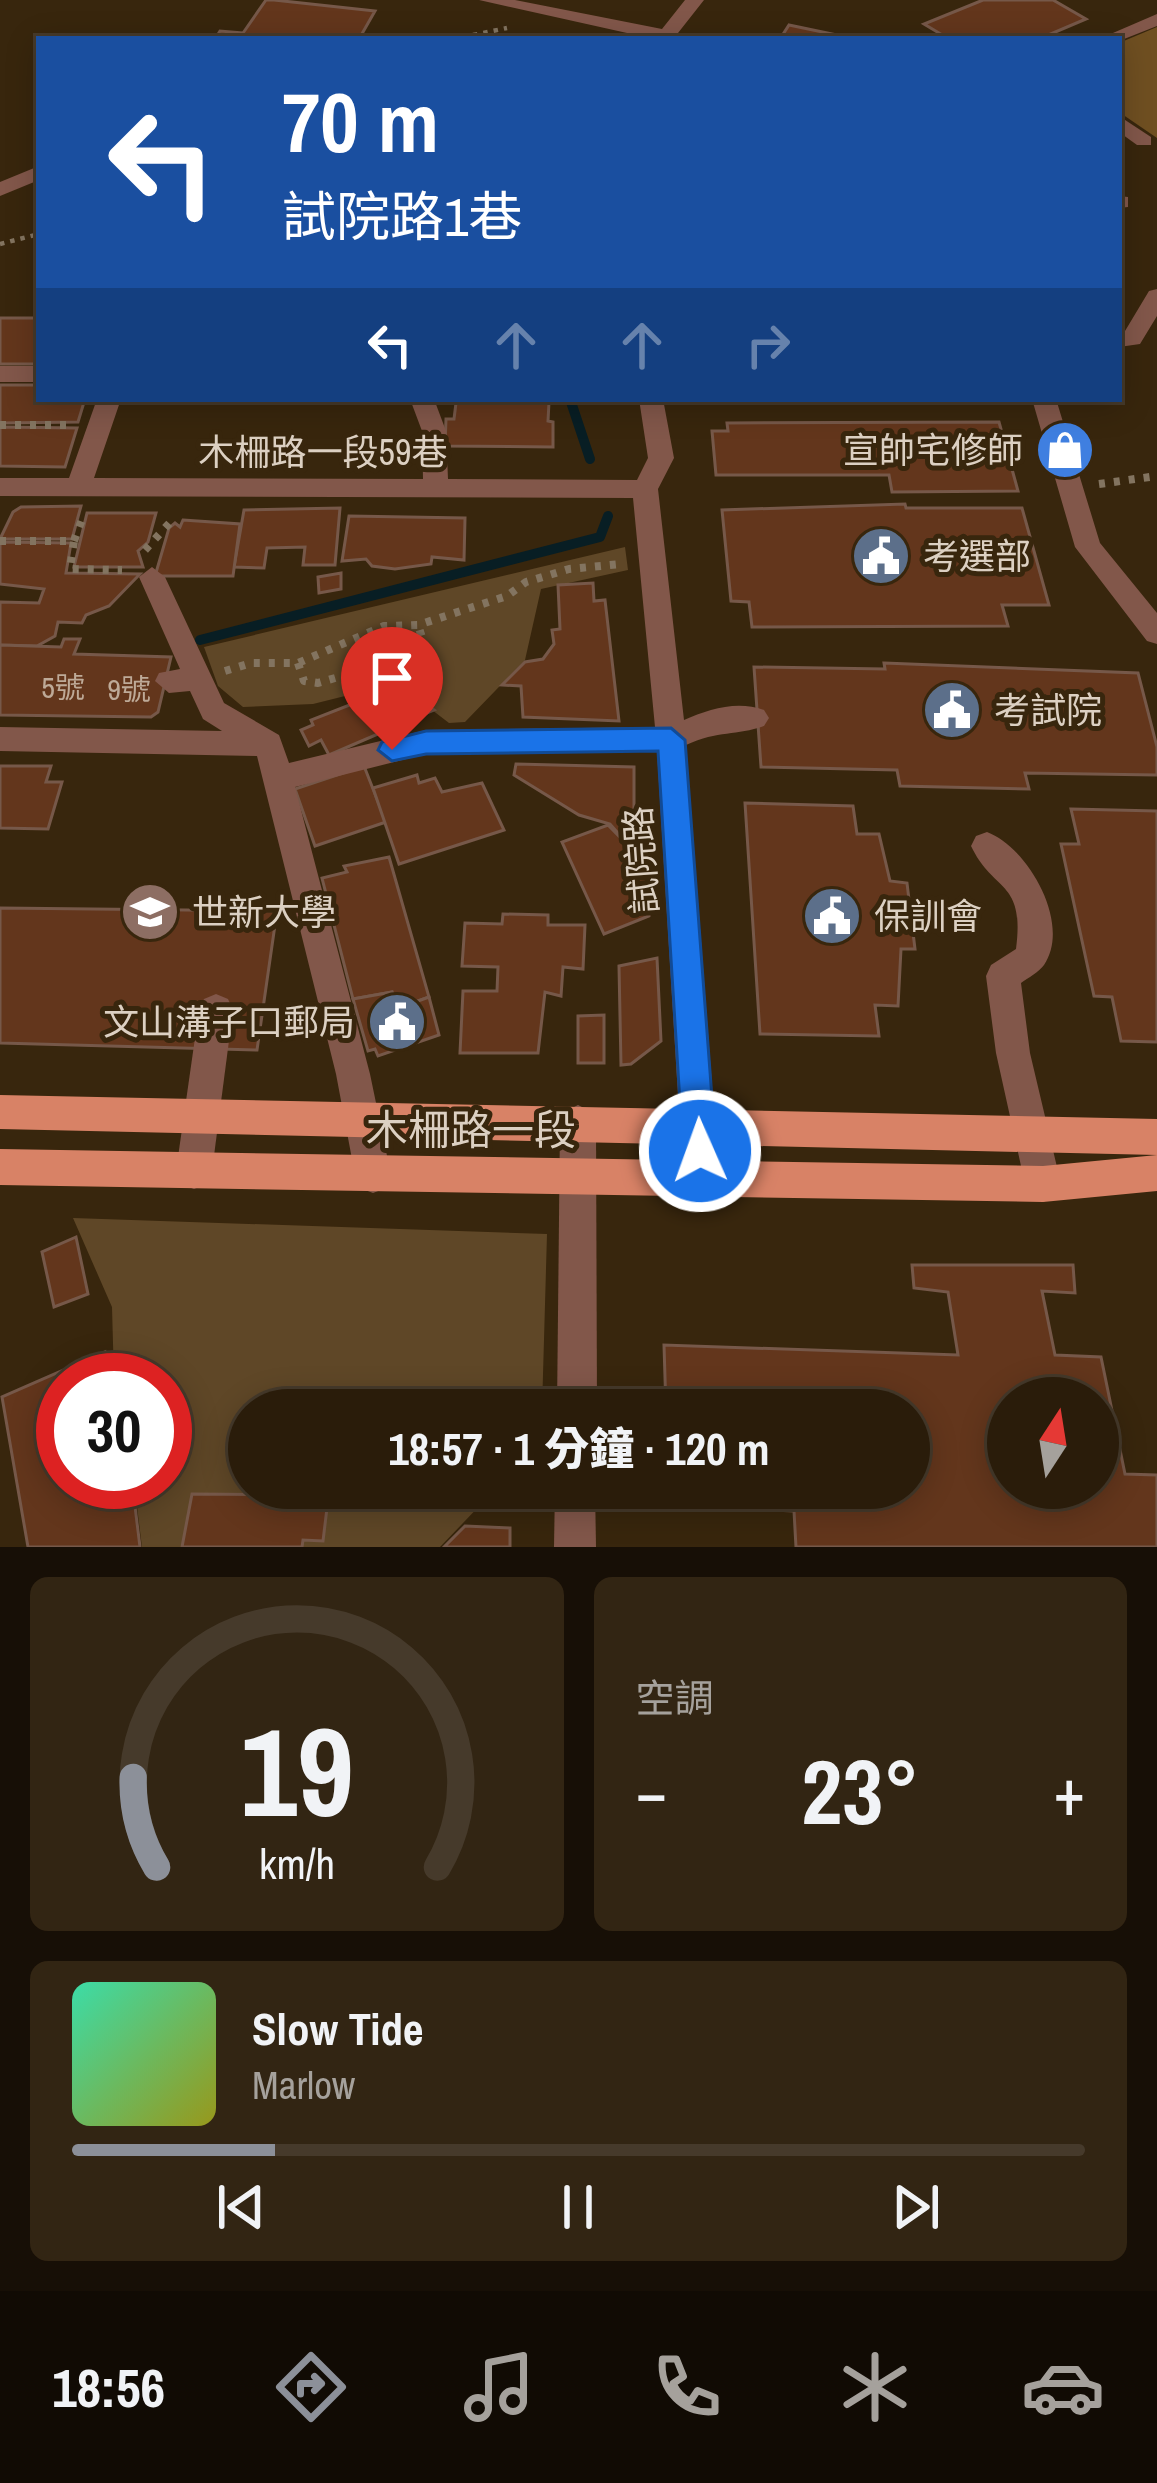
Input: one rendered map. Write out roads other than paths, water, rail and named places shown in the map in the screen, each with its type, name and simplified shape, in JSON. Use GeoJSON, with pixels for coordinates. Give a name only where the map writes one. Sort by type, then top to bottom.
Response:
{"type":"FeatureCollection","features":[{"type":"Feature","properties":{"kind":"main road","name":"木柵路一段"},"geometry":{"type":"LineString","coordinates":[[0,1112],[1157,1137]]}},
{"type":"Feature","properties":{"kind":"main road","name":"木柵路一段"},"geometry":{"type":"LineString","coordinates":[[0,1167],[1043,1184],[1157,1173]]}},
{"type":"Feature","properties":{"kind":"street"},"geometry":{"type":"LineString","coordinates":[[488,0],[669,36]]}},
{"type":"Feature","properties":{"kind":"street"},"geometry":{"type":"LineString","coordinates":[[675,36],[695,0]]}},
{"type":"Feature","properties":{"kind":"street"},"geometry":{"type":"LineString","coordinates":[[1116,36],[1157,20]]}},
{"type":"Feature","properties":{"kind":"street"},"geometry":{"type":"LineString","coordinates":[[1122,124],[1144,141]]}},
{"type":"Feature","properties":{"kind":"street"},"geometry":{"type":"LineString","coordinates":[[0,190],[36,173]]}},
{"type":"Feature","properties":{"kind":"street"},"geometry":{"type":"LineString","coordinates":[[1122,339],[1132,339],[1157,296]]}},
{"type":"Feature","properties":{"kind":"street"},"geometry":{"type":"LineString","coordinates":[[0,374],[36,374]]}},
{"type":"Feature","properties":{"kind":"street"},"geometry":{"type":"LineString","coordinates":[[82,496],[108,402]]}},
{"type":"Feature","properties":{"kind":"street"},"geometry":{"type":"LineString","coordinates":[[423,402],[434,431],[436,488]]}},
{"type":"Feature","properties":{"kind":"street"},"geometry":{"type":"LineString","coordinates":[[1045,402],[1088,547],[1157,633]]}},
{"type":"Feature","properties":{"kind":"street","name":"試院路"},"geometry":{"type":"LineString","coordinates":[[663,412],[661,458],[645,489],[671,740],[701,1177]]}},
{"type":"Feature","properties":{"kind":"street","name":"木柵路一段59巷"},"geometry":{"type":"LineString","coordinates":[[2,492],[82,496],[645,489]]}},
{"type":"Feature","properties":{"kind":"street"},"geometry":{"type":"LineString","coordinates":[[149,574],[213,712],[269,744],[281,777],[373,1175]]}},
{"type":"Feature","properties":{"kind":"street"},"geometry":{"type":"LineString","coordinates":[[1127,594],[1157,591]]}},
{"type":"Feature","properties":{"kind":"street"},"geometry":{"type":"LineString","coordinates":[[169,681],[200,679]]}},
{"type":"Feature","properties":{"kind":"street"},"geometry":{"type":"LineString","coordinates":[[281,777],[426,742],[671,740],[715,719],[754,718]]}},
{"type":"Feature","properties":{"kind":"street"},"geometry":{"type":"LineString","coordinates":[[0,739],[269,744]]}},
{"type":"Feature","properties":{"kind":"street"},"geometry":{"type":"LineString","coordinates":[[987,846],[1026,882],[1037,915],[1031,957],[1004,976],[1013,1052],[1043,1184]]}},
{"type":"Feature","properties":{"kind":"street"},"geometry":{"type":"LineString","coordinates":[[194,1171],[216,1010]]}},
{"type":"Feature","properties":{"kind":"street"},"geometry":{"type":"LineString","coordinates":[[577,1389],[578,1123]]}},
{"type":"Feature","properties":{"kind":"street"},"geometry":{"type":"LineString","coordinates":[[574,1547],[575,1509]]}},
{"type":"Feature","properties":{"kind":"waterway"},"geometry":{"type":"LineString","coordinates":[[571,402],[590,459]]}},
{"type":"Feature","properties":{"kind":"waterway"},"geometry":{"type":"LineString","coordinates":[[200,640],[600,537],[608,516]]}},
{"type":"Feature","properties":{"kind":"place","name":"宣帥宅修師"},"geometry":{"type":"Point","coordinates":[1065,450]}},
{"type":"Feature","properties":{"kind":"place","name":"考選部"},"geometry":{"type":"Point","coordinates":[881,556]}},
{"type":"Feature","properties":{"kind":"place","name":"考試院"},"geometry":{"type":"Point","coordinates":[952,710]}},
{"type":"Feature","properties":{"kind":"place","name":"世新大學"},"geometry":{"type":"Point","coordinates":[150,912]}},
{"type":"Feature","properties":{"kind":"place","name":"保訓會"},"geometry":{"type":"Point","coordinates":[832,916]}},
{"type":"Feature","properties":{"kind":"place","name":"文山溝子口郵局"},"geometry":{"type":"Point","coordinates":[397,1022]}}]}
